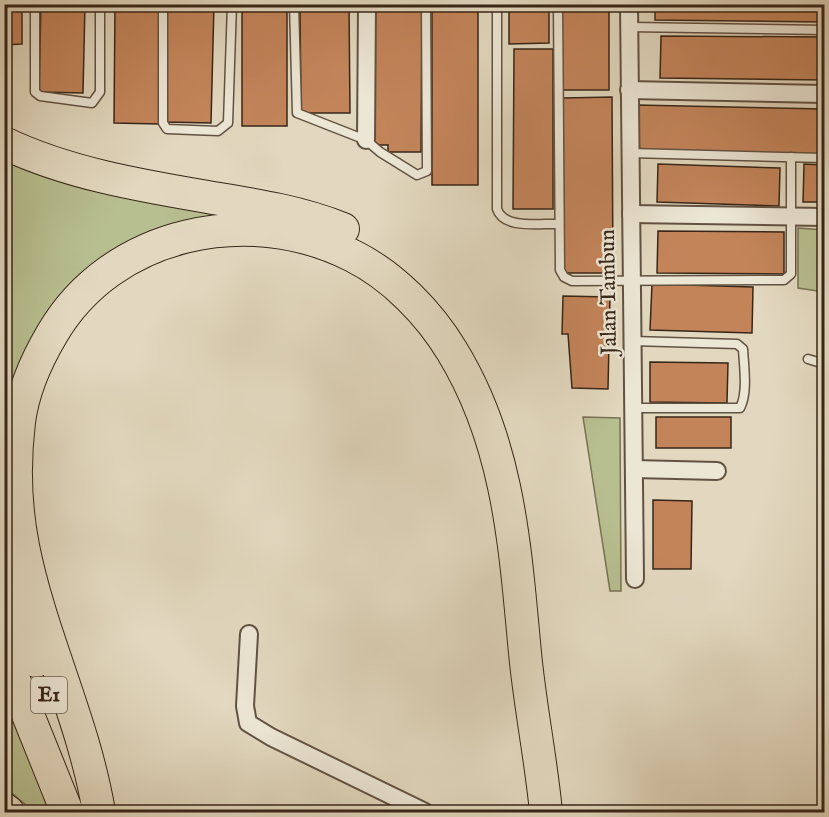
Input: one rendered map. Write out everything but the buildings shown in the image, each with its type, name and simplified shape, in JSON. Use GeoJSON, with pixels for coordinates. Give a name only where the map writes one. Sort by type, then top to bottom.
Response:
{"type":"FeatureCollection","features":[{"type":"Feature","properties":{"kind":"highway"},"geometry":{"type":"LineString","coordinates":[[4,143],[75,170],[154,188],[299,214],[337,227],[381,248],[416,276],[435,295],[470,343],[493,384],[515,446],[528,498],[545,657],[545,808]]}},
{"type":"Feature","properties":{"kind":"highway"},"geometry":{"type":"LineString","coordinates":[[99,813],[83,738],[35,593],[22,545],[16,464],[19,418],[35,362],[57,324],[79,296],[99,278],[148,248],[197,233],[226,229],[280,232],[330,246],[354,256],[381,273],[427,316],[465,372],[491,431],[509,504],[517,554],[525,656],[545,808]]}},
{"type":"Feature","properties":{"kind":"highway","name":"E1"},"geometry":{"type":"LineString","coordinates":[[4,578],[93,813]]}},
{"type":"Feature","properties":{"kind":"highway","name":"E1"},"geometry":{"type":"LineString","coordinates":[[4,655],[67,813]]}},
{"type":"Feature","properties":{"kind":"highway"},"geometry":{"type":"LineString","coordinates":[[4,809],[8,813]]}},
{"type":"Feature","properties":{"kind":"street"},"geometry":{"type":"LineString","coordinates":[[366,140],[367,4]]}},
{"type":"Feature","properties":{"kind":"street","name":"Jalan Tambun"},"geometry":{"type":"LineString","coordinates":[[629,4],[630,281],[635,579]]}},
{"type":"Feature","properties":{"kind":"street"},"geometry":{"type":"LineString","coordinates":[[629,90],[825,94]]}},
{"type":"Feature","properties":{"kind":"street"},"geometry":{"type":"LineString","coordinates":[[631,214],[825,217]]}},
{"type":"Feature","properties":{"kind":"street"},"geometry":{"type":"LineString","coordinates":[[634,469],[717,471]]}},
{"type":"Feature","properties":{"kind":"street"},"geometry":{"type":"LineString","coordinates":[[249,634],[245,706],[248,723],[271,737],[425,813]]}},
{"type":"Feature","properties":{"kind":"lane"},"geometry":{"type":"LineString","coordinates":[[35,4],[35,92],[40,96],[92,103],[100,92],[100,4]]}},
{"type":"Feature","properties":{"kind":"lane"},"geometry":{"type":"LineString","coordinates":[[163,4],[163,123],[167,129],[218,131],[228,123],[232,4]]}},
{"type":"Feature","properties":{"kind":"lane"},"geometry":{"type":"LineString","coordinates":[[294,4],[297,113],[366,140],[380,152],[417,174],[427,171],[426,4]]}},
{"type":"Feature","properties":{"kind":"lane"},"geometry":{"type":"LineString","coordinates":[[497,4],[497,209],[500,216],[507,222],[560,224]]}},
{"type":"Feature","properties":{"kind":"lane"},"geometry":{"type":"LineString","coordinates":[[558,4],[560,270],[564,277],[572,281],[784,280],[791,274],[791,157]]}},
{"type":"Feature","properties":{"kind":"lane"},"geometry":{"type":"LineString","coordinates":[[629,27],[825,30]]}},
{"type":"Feature","properties":{"kind":"lane"},"geometry":{"type":"LineString","coordinates":[[630,153],[825,158]]}},
{"type":"Feature","properties":{"kind":"lane"},"geometry":{"type":"LineString","coordinates":[[632,341],[737,344],[743,349],[743,402],[740,408],[633,408]]}},
{"type":"Feature","properties":{"kind":"lane"},"geometry":{"type":"LineString","coordinates":[[808,359],[825,364]]}},
{"type":"Feature","properties":{"kind":"green space"},"geometry":{"type":"Polygon","coordinates":[[[5,158],[247,220],[189,227],[37,336],[5,515],[5,158]]]}},
{"type":"Feature","properties":{"kind":"green space"},"geometry":{"type":"Polygon","coordinates":[[[798,228],[824,230],[824,292],[798,288],[798,228]]]}},
{"type":"Feature","properties":{"kind":"green space"},"geometry":{"type":"Polygon","coordinates":[[[583,417],[620,418],[621,591],[610,591],[583,417]]]}},
{"type":"Feature","properties":{"kind":"green space"},"geometry":{"type":"Polygon","coordinates":[[[4,691],[51,812],[34,812],[5,787],[4,691]]]}}]}
